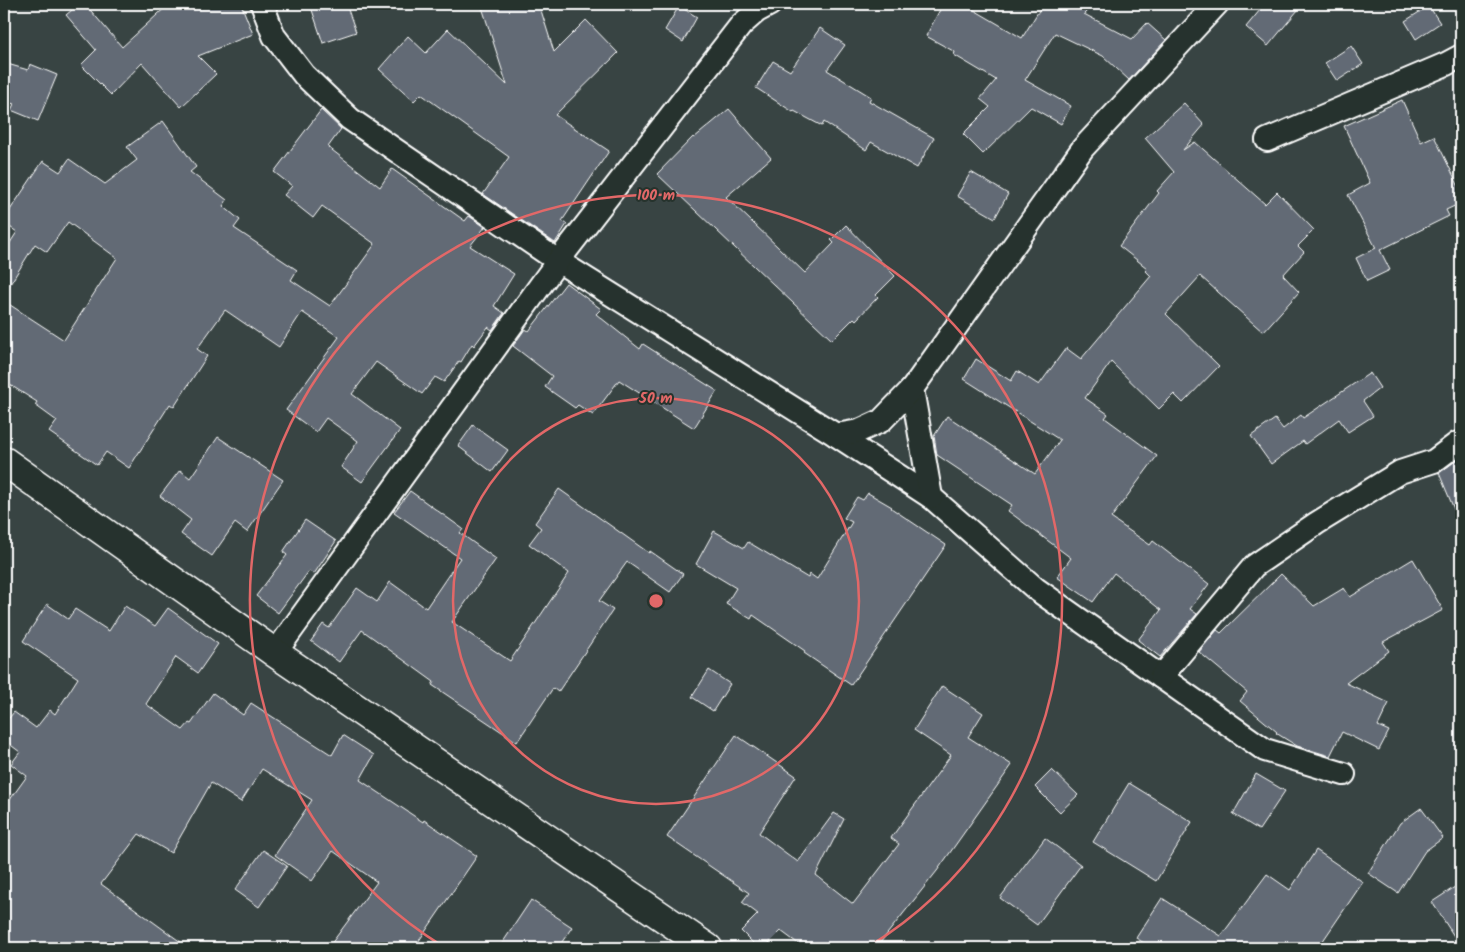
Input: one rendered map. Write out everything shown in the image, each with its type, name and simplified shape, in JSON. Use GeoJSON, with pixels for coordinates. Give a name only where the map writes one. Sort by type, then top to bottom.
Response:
{"type":"FeatureCollection","features":[{"type":"Feature","properties":{"kind":"street"},"geometry":{"type":"LineString","coordinates":[[262,4],[274,36],[280,44],[304,75],[350,119],[558,261],[932,497],[1036,589],[1265,750],[1344,774]]}},
{"type":"Feature","properties":{"kind":"street"},"geometry":{"type":"LineString","coordinates":[[275,653],[558,261],[741,25],[757,11],[770,4]]}},
{"type":"Feature","properties":{"kind":"street"},"geometry":{"type":"LineString","coordinates":[[836,435],[859,431],[881,420],[912,389],[1083,148],[1216,4]]}},
{"type":"Feature","properties":{"kind":"street"},"geometry":{"type":"LineString","coordinates":[[1267,140],[1461,56]]}},
{"type":"Feature","properties":{"kind":"street"},"geometry":{"type":"LineString","coordinates":[[912,389],[932,497]]}},
{"type":"Feature","properties":{"kind":"street"},"geometry":{"type":"LineString","coordinates":[[1161,677],[1254,566],[1317,523],[1400,472],[1434,461],[1458,442],[1461,442]]}},
{"type":"Feature","properties":{"kind":"street"},"geometry":{"type":"LineString","coordinates":[[4,462],[275,653],[708,948]]}},
{"type":"Feature","properties":{"kind":"building"},"geometry":{"type":"Polygon","coordinates":[[[79,4],[85,4],[122,47],[169,4],[241,4],[253,34],[198,56],[216,74],[181,107],[142,63],[111,95],[81,65],[96,50],[66,15],[79,4]]]}},
{"type":"Feature","properties":{"kind":"building"},"geometry":{"type":"Polygon","coordinates":[[[310,4],[346,4],[356,32],[323,43],[310,4]]]}},
{"type":"Feature","properties":{"kind":"building"},"geometry":{"type":"Polygon","coordinates":[[[481,4],[539,4],[554,52],[586,20],[618,53],[555,115],[609,151],[562,221],[567,224],[555,243],[483,194],[509,157],[421,94],[414,101],[379,69],[408,36],[426,53],[448,29],[507,85],[481,4]]]}},
{"type":"Feature","properties":{"kind":"building"},"geometry":{"type":"Polygon","coordinates":[[[943,4],[964,4],[1022,38],[1043,4],[1094,4],[1084,14],[1132,39],[1147,23],[1166,40],[1129,80],[1103,56],[1055,33],[1025,80],[1071,106],[1061,124],[1031,107],[983,154],[963,134],[990,107],[980,99],[996,80],[954,55],[955,52],[926,36],[943,4]]]}},
{"type":"Feature","properties":{"kind":"building"},"geometry":{"type":"Polygon","coordinates":[[[1265,4],[1303,4],[1268,46],[1246,27],[1265,4]]]}},
{"type":"Feature","properties":{"kind":"building"},"geometry":{"type":"Polygon","coordinates":[[[679,6],[697,17],[683,42],[665,30],[679,6]]]}},
{"type":"Feature","properties":{"kind":"building"},"geometry":{"type":"Polygon","coordinates":[[[1429,6],[1440,23],[1416,39],[1405,21],[1429,6]]]}},
{"type":"Feature","properties":{"kind":"building"},"geometry":{"type":"Polygon","coordinates":[[[820,28],[845,45],[827,70],[871,97],[869,101],[934,138],[917,168],[871,142],[866,150],[824,122],[822,126],[793,112],[756,88],[773,61],[790,71],[820,28]]]}},
{"type":"Feature","properties":{"kind":"building"},"geometry":{"type":"Polygon","coordinates":[[[1351,46],[1363,64],[1337,81],[1325,63],[1351,46]]]}},
{"type":"Feature","properties":{"kind":"building"},"geometry":{"type":"Polygon","coordinates":[[[4,63],[28,70],[30,64],[57,75],[38,121],[11,110],[14,104],[4,101],[4,63]]]}},
{"type":"Feature","properties":{"kind":"building"},"geometry":{"type":"Polygon","coordinates":[[[1402,100],[1421,142],[1434,136],[1461,191],[1461,203],[1446,210],[1449,216],[1380,250],[1390,270],[1367,281],[1356,258],[1376,248],[1348,195],[1370,183],[1344,126],[1402,100]]]}},
{"type":"Feature","properties":{"kind":"building"},"geometry":{"type":"Polygon","coordinates":[[[1184,103],[1204,125],[1183,150],[1195,142],[1265,204],[1277,192],[1314,230],[1298,246],[1304,252],[1283,275],[1299,292],[1263,332],[1200,276],[1166,314],[1219,366],[1183,403],[1174,394],[1159,409],[1111,362],[1085,398],[1108,414],[1105,418],[1157,456],[1111,518],[1150,545],[1153,541],[1209,584],[1190,609],[1197,614],[1160,657],[1138,640],[1161,610],[1114,573],[1093,602],[1057,577],[1071,558],[1008,511],[1012,505],[937,455],[934,436],[947,416],[1035,474],[1060,440],[964,379],[976,359],[1011,381],[1017,371],[1039,385],[1066,348],[1081,359],[1151,276],[1145,270],[1147,268],[1119,246],[1159,193],[1157,191],[1174,172],[1145,138],[1184,103]]]}},
{"type":"Feature","properties":{"kind":"building"},"geometry":{"type":"Polygon","coordinates":[[[729,109],[771,158],[726,197],[805,273],[834,243],[831,240],[846,225],[895,276],[876,295],[878,297],[856,320],[854,318],[832,340],[657,174],[693,137],[729,109]]]}},
{"type":"Feature","properties":{"kind":"building"},"geometry":{"type":"Polygon","coordinates":[[[321,110],[341,129],[328,147],[380,187],[392,169],[465,221],[469,216],[485,227],[470,246],[514,274],[494,306],[504,313],[492,330],[488,327],[474,346],[472,344],[461,362],[459,361],[444,382],[435,377],[422,394],[376,362],[352,394],[400,430],[362,482],[341,467],[358,441],[326,418],[316,432],[286,410],[339,337],[302,312],[279,347],[225,310],[197,349],[207,356],[174,407],[170,404],[129,468],[106,452],[97,465],[49,432],[57,421],[35,405],[37,402],[4,381],[4,301],[64,340],[117,258],[68,222],[47,252],[35,244],[4,294],[4,252],[17,232],[4,223],[4,219],[43,161],[60,172],[69,159],[105,184],[137,160],[127,147],[163,121],[196,167],[190,172],[227,200],[223,206],[240,220],[234,228],[297,270],[291,280],[330,306],[375,244],[322,206],[313,218],[284,195],[292,186],[274,172],[321,110]]]}},
{"type":"Feature","properties":{"kind":"building"},"geometry":{"type":"Polygon","coordinates":[[[971,172],[1008,194],[995,218],[957,196],[971,172]]]}},
{"type":"Feature","properties":{"kind":"building"},"geometry":{"type":"Polygon","coordinates":[[[566,283],[601,309],[596,314],[640,349],[643,344],[717,391],[694,428],[619,380],[593,415],[578,405],[575,408],[545,387],[552,376],[513,346],[525,329],[529,331],[566,283]]]}},
{"type":"Feature","properties":{"kind":"building"},"geometry":{"type":"Polygon","coordinates":[[[1370,373],[1380,388],[1363,401],[1373,416],[1348,432],[1339,419],[1305,444],[1303,441],[1271,464],[1251,436],[1275,419],[1283,429],[1301,415],[1303,418],[1370,373]]]}},
{"type":"Feature","properties":{"kind":"building"},"geometry":{"type":"Polygon","coordinates":[[[473,425],[508,450],[492,472],[458,446],[473,425]]]}},
{"type":"Feature","properties":{"kind":"building"},"geometry":{"type":"Polygon","coordinates":[[[218,437],[283,480],[247,532],[235,523],[212,556],[181,534],[191,520],[160,496],[180,470],[190,478],[218,437]]]}},
{"type":"Feature","properties":{"kind":"building"},"geometry":{"type":"Polygon","coordinates":[[[1461,457],[1461,526],[1439,473],[1461,457]]]}},
{"type":"Feature","properties":{"kind":"building"},"geometry":{"type":"Polygon","coordinates":[[[559,489],[649,553],[650,551],[683,574],[670,592],[627,562],[599,601],[613,610],[558,692],[553,688],[517,742],[432,685],[434,682],[362,630],[339,662],[311,641],[323,624],[329,628],[357,588],[377,602],[390,582],[426,608],[460,558],[394,512],[410,491],[463,529],[460,533],[496,559],[452,622],[510,661],[569,573],[529,544],[541,528],[535,523],[559,489]]]}},
{"type":"Feature","properties":{"kind":"building"},"geometry":{"type":"Polygon","coordinates":[[[868,493],[892,507],[946,545],[851,685],[753,615],[751,619],[726,604],[736,588],[696,564],[714,531],[744,548],[748,542],[808,578],[810,574],[817,579],[852,522],[844,518],[857,497],[863,500],[868,493]]]}},
{"type":"Feature","properties":{"kind":"building"},"geometry":{"type":"Polygon","coordinates":[[[305,520],[336,541],[314,574],[309,571],[278,613],[256,596],[287,555],[283,552],[305,520]]]}},
{"type":"Feature","properties":{"kind":"building"},"geometry":{"type":"Polygon","coordinates":[[[1413,559],[1443,610],[1383,642],[1389,651],[1346,683],[1389,703],[1378,726],[1389,731],[1379,750],[1342,732],[1330,756],[1297,746],[1276,733],[1240,701],[1247,692],[1199,652],[1217,630],[1221,633],[1281,574],[1314,606],[1344,588],[1350,597],[1413,559]]]}},
{"type":"Feature","properties":{"kind":"building"},"geometry":{"type":"Polygon","coordinates":[[[47,604],[68,619],[75,609],[109,631],[125,606],[155,626],[168,608],[218,644],[198,673],[176,657],[146,704],[183,730],[189,723],[191,724],[213,693],[243,715],[251,703],[332,755],[343,735],[374,755],[360,780],[477,856],[414,948],[328,948],[377,882],[333,851],[312,881],[275,855],[312,800],[262,769],[241,802],[211,783],[171,853],[139,834],[101,884],[189,948],[4,948],[4,808],[27,776],[11,764],[20,752],[4,740],[4,724],[14,712],[36,728],[50,710],[55,714],[78,678],[23,641],[47,604]]]}},
{"type":"Feature","properties":{"kind":"building"},"geometry":{"type":"Polygon","coordinates":[[[709,670],[730,684],[713,711],[692,697],[709,670]]]}},
{"type":"Feature","properties":{"kind":"building"},"geometry":{"type":"Polygon","coordinates":[[[942,686],[983,713],[968,737],[1012,765],[937,871],[876,948],[804,948],[781,931],[764,948],[758,948],[741,931],[758,914],[742,902],[749,893],[667,837],[736,735],[796,776],[759,833],[798,862],[834,813],[844,819],[816,875],[853,904],[899,844],[891,838],[951,755],[914,730],[942,686]]]}},
{"type":"Feature","properties":{"kind":"building"},"geometry":{"type":"Polygon","coordinates":[[[1052,770],[1078,795],[1060,812],[1035,787],[1052,770]]]}},
{"type":"Feature","properties":{"kind":"building"},"geometry":{"type":"Polygon","coordinates":[[[1256,774],[1285,791],[1259,830],[1233,814],[1256,774]]]}},
{"type":"Feature","properties":{"kind":"building"},"geometry":{"type":"Polygon","coordinates":[[[1129,783],[1192,822],[1156,881],[1093,842],[1129,783]]]}},
{"type":"Feature","properties":{"kind":"building"},"geometry":{"type":"Polygon","coordinates":[[[1421,808],[1443,838],[1425,851],[1398,893],[1368,873],[1400,823],[1421,808]]]}},
{"type":"Feature","properties":{"kind":"building"},"geometry":{"type":"Polygon","coordinates":[[[1045,838],[1081,865],[1037,925],[1000,898],[1045,838]]]}},
{"type":"Feature","properties":{"kind":"building"},"geometry":{"type":"Polygon","coordinates":[[[263,850],[287,866],[259,907],[235,890],[263,850]]]}},
{"type":"Feature","properties":{"kind":"building"},"geometry":{"type":"Polygon","coordinates":[[[1316,850],[1363,882],[1318,948],[1152,948],[1136,938],[1162,898],[1221,936],[1267,874],[1290,890],[1316,850]]]}},
{"type":"Feature","properties":{"kind":"building"},"geometry":{"type":"Polygon","coordinates":[[[1461,883],[1461,947],[1432,902],[1461,883]]]}},
{"type":"Feature","properties":{"kind":"building"},"geometry":{"type":"Polygon","coordinates":[[[531,900],[572,927],[558,948],[499,948],[531,900]]]}}]}
